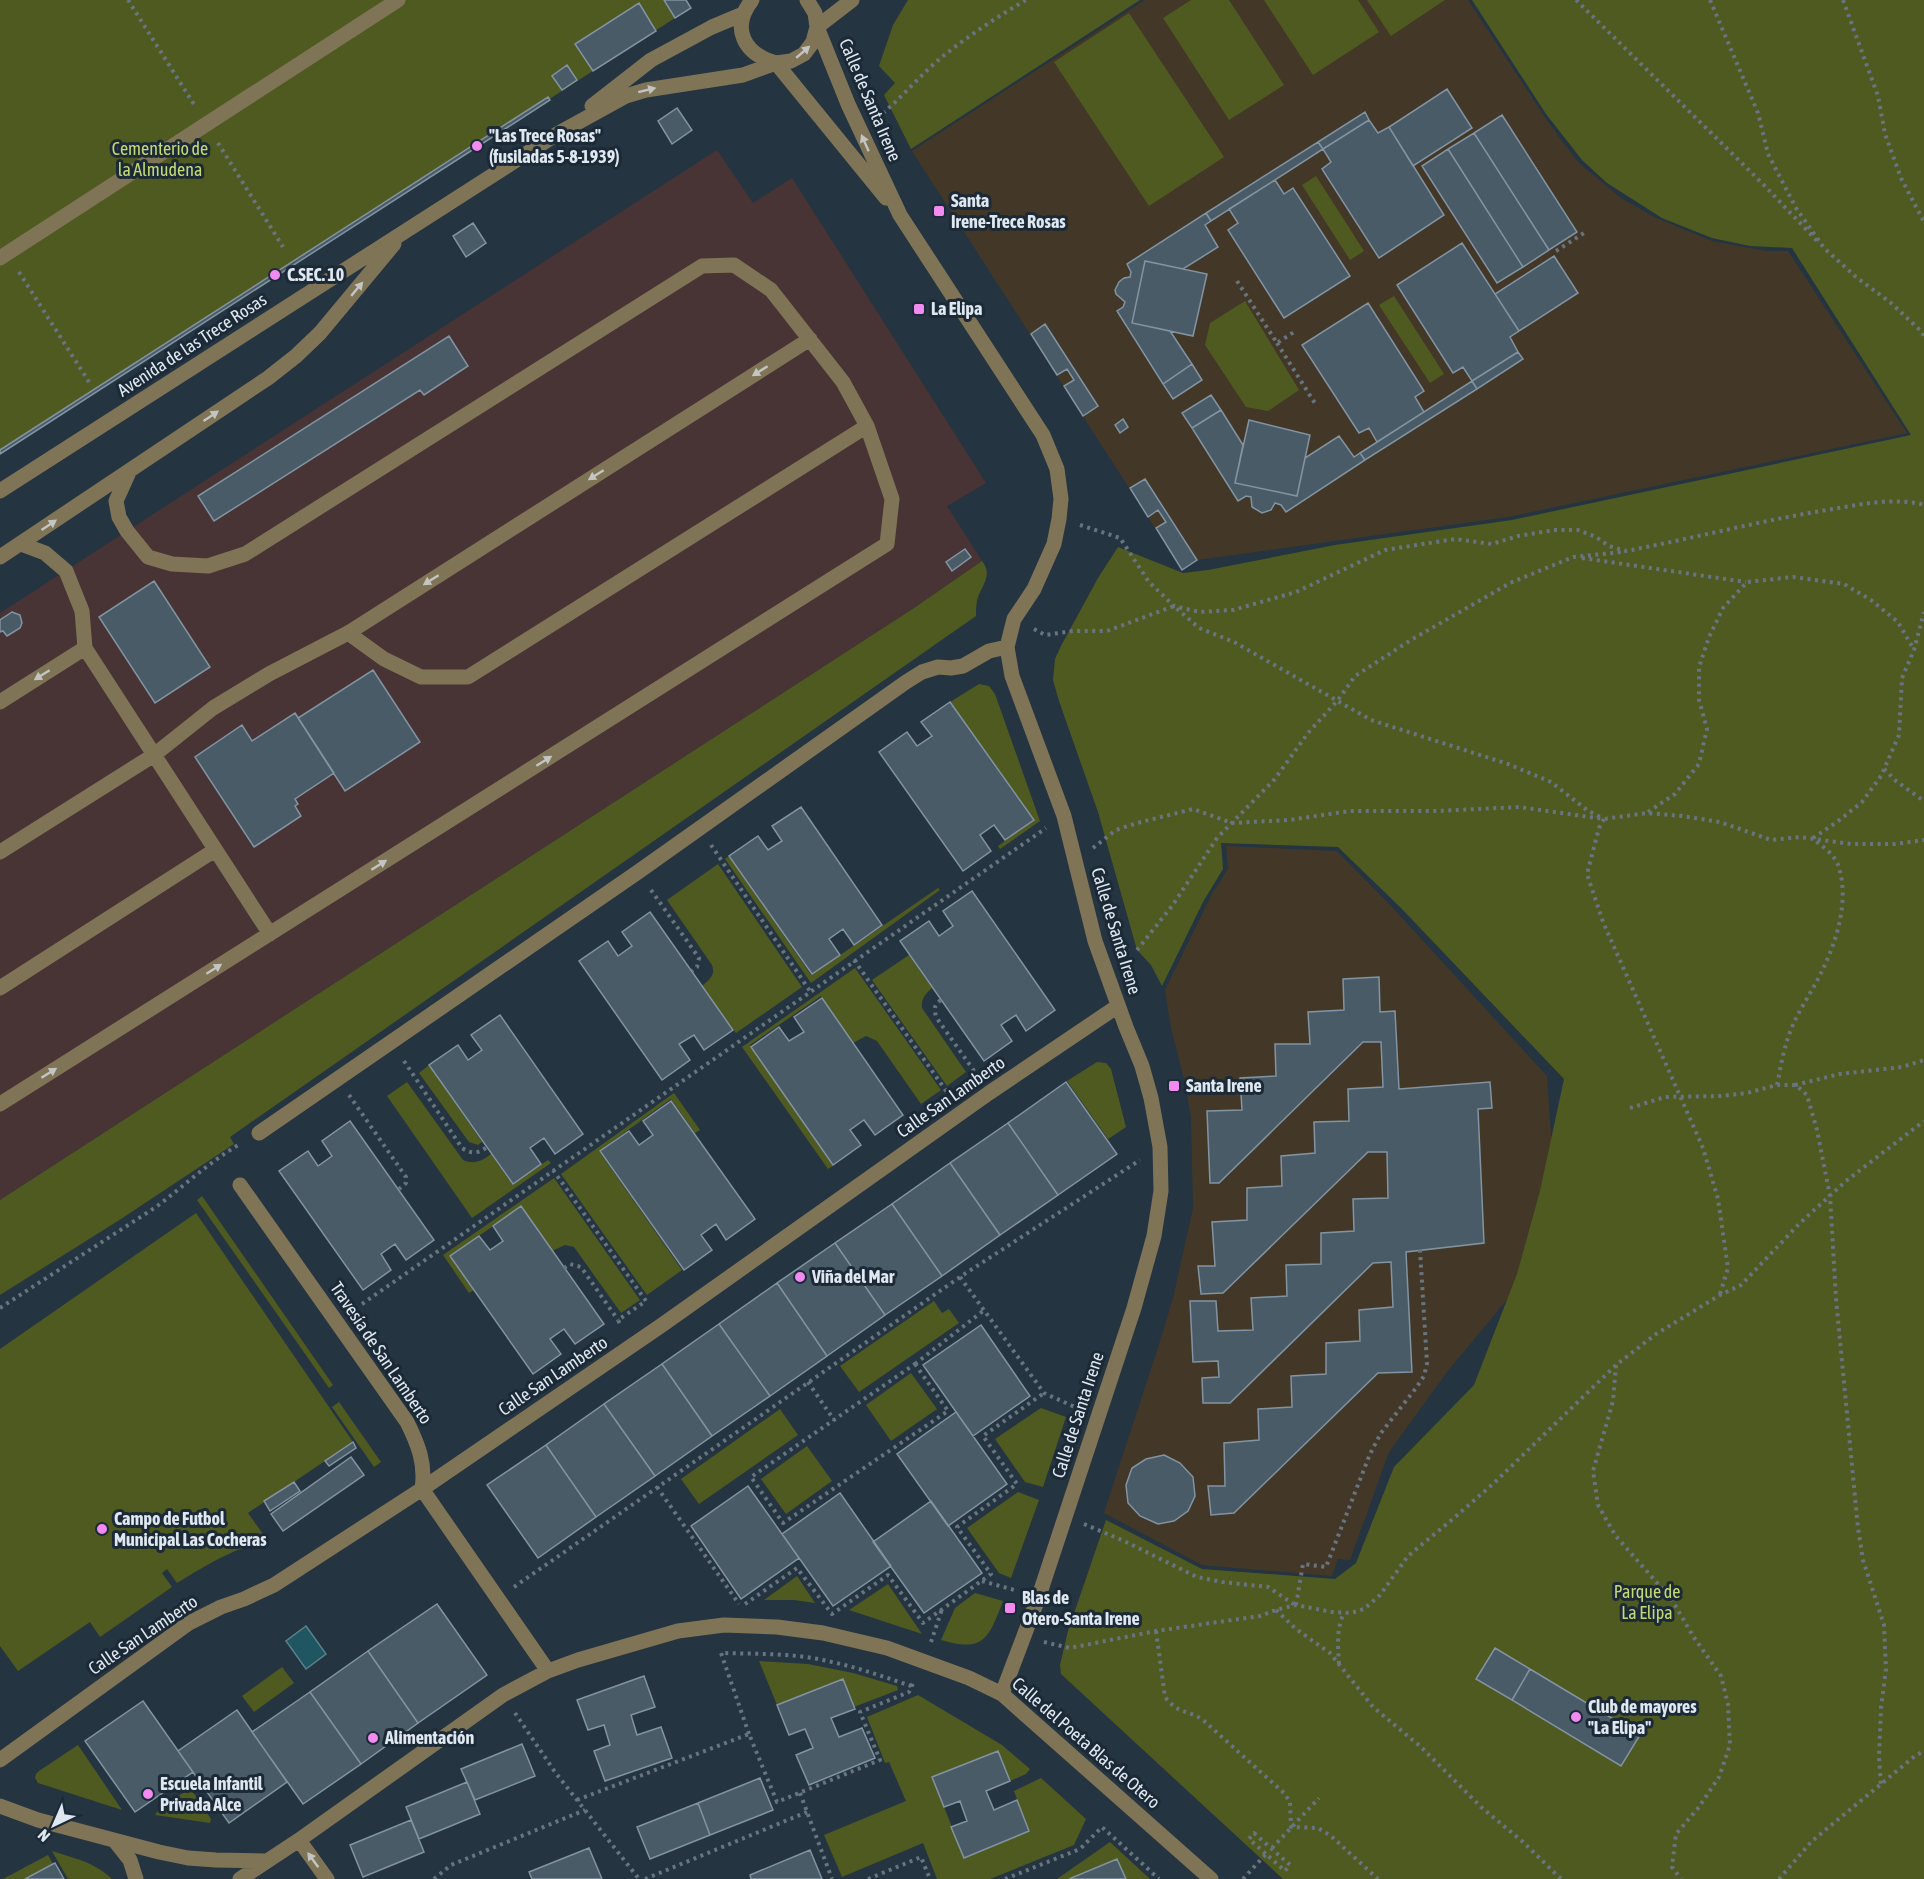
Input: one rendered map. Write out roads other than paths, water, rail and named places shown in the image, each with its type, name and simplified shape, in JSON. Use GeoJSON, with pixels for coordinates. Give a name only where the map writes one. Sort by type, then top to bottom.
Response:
{"type":"FeatureCollection","features":[{"type":"Feature","properties":{"kind":"street"},"geometry":{"type":"LineString","coordinates":[[4,256],[398,0]]}},
{"type":"Feature","properties":{"kind":"street","name":"Calle de Santa Irene"},"geometry":{"type":"LineString","coordinates":[[807,0],[815,13],[817,27],[860,132],[900,215]]}},
{"type":"Feature","properties":{"kind":"street","name":"Avenida de las Trece Rosas"},"geometry":{"type":"LineString","coordinates":[[0,491],[557,134],[626,96],[646,90],[743,75],[769,61],[791,61],[804,54],[813,42],[817,27],[852,0]]}},
{"type":"Feature","properties":{"kind":"street","name":"Calle de Santa Irene"},"geometry":{"type":"LineString","coordinates":[[744,6],[741,27],[752,51],[769,61],[798,89],[900,215],[1043,435],[1057,469],[1061,498],[1054,544],[1034,589],[1014,619],[1007,647],[1012,676],[1064,816],[1095,941],[1145,1076],[1160,1147],[1161,1191],[1154,1236],[1134,1308],[1039,1596],[1002,1694]]}},
{"type":"Feature","properties":{"kind":"street","name":"Avenida de las Trece Rosas"},"geometry":{"type":"LineString","coordinates":[[557,134],[651,60],[712,27],[744,6]]}},
{"type":"Feature","properties":{"kind":"street"},"geometry":{"type":"LineString","coordinates":[[0,557],[268,378],[296,356],[320,333],[402,234]]}},
{"type":"Feature","properties":{"kind":"street"},"geometry":{"type":"LineString","coordinates":[[0,1104],[887,544],[892,499],[867,426],[843,382],[771,290],[734,265],[702,266],[245,554],[208,566],[172,564],[148,557],[119,517],[116,501],[130,470]]}},
{"type":"Feature","properties":{"kind":"street"},"geometry":{"type":"LineString","coordinates":[[0,852],[154,755],[213,708],[269,674],[348,633],[810,339]]}},
{"type":"Feature","properties":{"kind":"street"},"geometry":{"type":"LineString","coordinates":[[348,633],[384,659],[420,677],[468,677],[867,426]]}},
{"type":"Feature","properties":{"kind":"street"},"geometry":{"type":"LineString","coordinates":[[21,544],[45,553],[66,571],[82,611],[85,648],[270,934]]}},
{"type":"Feature","properties":{"kind":"street"},"geometry":{"type":"LineString","coordinates":[[259,1133],[700,829],[922,672],[938,667],[963,666],[989,651],[1007,647]]}},
{"type":"Feature","properties":{"kind":"street"},"geometry":{"type":"LineString","coordinates":[[0,702],[85,648]]}},
{"type":"Feature","properties":{"kind":"street"},"geometry":{"type":"LineString","coordinates":[[0,988],[216,850]]}},
{"type":"Feature","properties":{"kind":"street","name":"Calle San Lamberto"},"geometry":{"type":"LineString","coordinates":[[0,1760],[189,1623],[274,1585],[422,1489],[633,1345],[989,1093],[1118,1006]]}},
{"type":"Feature","properties":{"kind":"street","name":"Travesía de San Lamberto"},"geometry":{"type":"LineString","coordinates":[[240,1185],[407,1422],[417,1441],[423,1462],[422,1489]]}},
{"type":"Feature","properties":{"kind":"street"},"geometry":{"type":"LineString","coordinates":[[422,1489],[548,1671]]}},
{"type":"Feature","properties":{"kind":"street","name":"Calle del Poeta Blas de Otero"},"geometry":{"type":"LineString","coordinates":[[240,1879],[299,1840],[503,1695],[548,1671],[588,1656],[678,1631],[724,1625],[777,1627],[823,1633],[887,1648],[969,1678],[1002,1694],[1211,1879]]}},
{"type":"Feature","properties":{"kind":"street"},"geometry":{"type":"LineString","coordinates":[[0,1806],[38,1820],[188,1858],[266,1861]]}},
{"type":"Feature","properties":{"kind":"street"},"geometry":{"type":"LineString","coordinates":[[299,1840],[327,1879]]}},
{"type":"Feature","properties":{"kind":"street"},"geometry":{"type":"LineString","coordinates":[[115,1841],[130,1860],[136,1879]]}},
{"type":"Feature","properties":{"kind":"water"},"geometry":{"type":"Polygon","coordinates":[[[306,1626],[326,1654],[306,1669],[286,1641],[306,1626]]]}},
{"type":"Feature","properties":{"kind":"place","name":"\"Las Trece Rosas\" (fusiladas 5-8-1939)"},"geometry":{"type":"Point","coordinates":[477,146]}},
{"type":"Feature","properties":{"kind":"place","name":"Santa Irene-Trece Rosas"},"geometry":{"type":"Point","coordinates":[939,211]}},
{"type":"Feature","properties":{"kind":"place","name":"C.SEC. 10"},"geometry":{"type":"Point","coordinates":[275,275]}},
{"type":"Feature","properties":{"kind":"place","name":"La Elipa"},"geometry":{"type":"Point","coordinates":[919,309]}},
{"type":"Feature","properties":{"kind":"place","name":"Santa Irene"},"geometry":{"type":"Point","coordinates":[1174,1086]}},
{"type":"Feature","properties":{"kind":"place","name":"Viña del Mar"},"geometry":{"type":"Point","coordinates":[800,1277]}},
{"type":"Feature","properties":{"kind":"place","name":"Campo de Futbol Municipal Las Cocheras"},"geometry":{"type":"Point","coordinates":[102,1529]}},
{"type":"Feature","properties":{"kind":"place","name":"Blas de Otero-Santa Irene"},"geometry":{"type":"Point","coordinates":[1010,1608]}},
{"type":"Feature","properties":{"kind":"place","name":"Club de mayores \"La Elipa\""},"geometry":{"type":"Point","coordinates":[1576,1717]}},
{"type":"Feature","properties":{"kind":"place","name":"Alimentación"},"geometry":{"type":"Point","coordinates":[373,1738]}},
{"type":"Feature","properties":{"kind":"place","name":"Escuela Infantil Privada Alce"},"geometry":{"type":"Point","coordinates":[148,1794]}},
{"type":"Feature","properties":{"kind":"park label","name":"Cementerio de la Almudena"},"geometry":{"type":"Point","coordinates":[160,159]}},
{"type":"Feature","properties":{"kind":"park label","name":"Parque de La Elipa"},"geometry":{"type":"Point","coordinates":[1647,1602]}}]}
